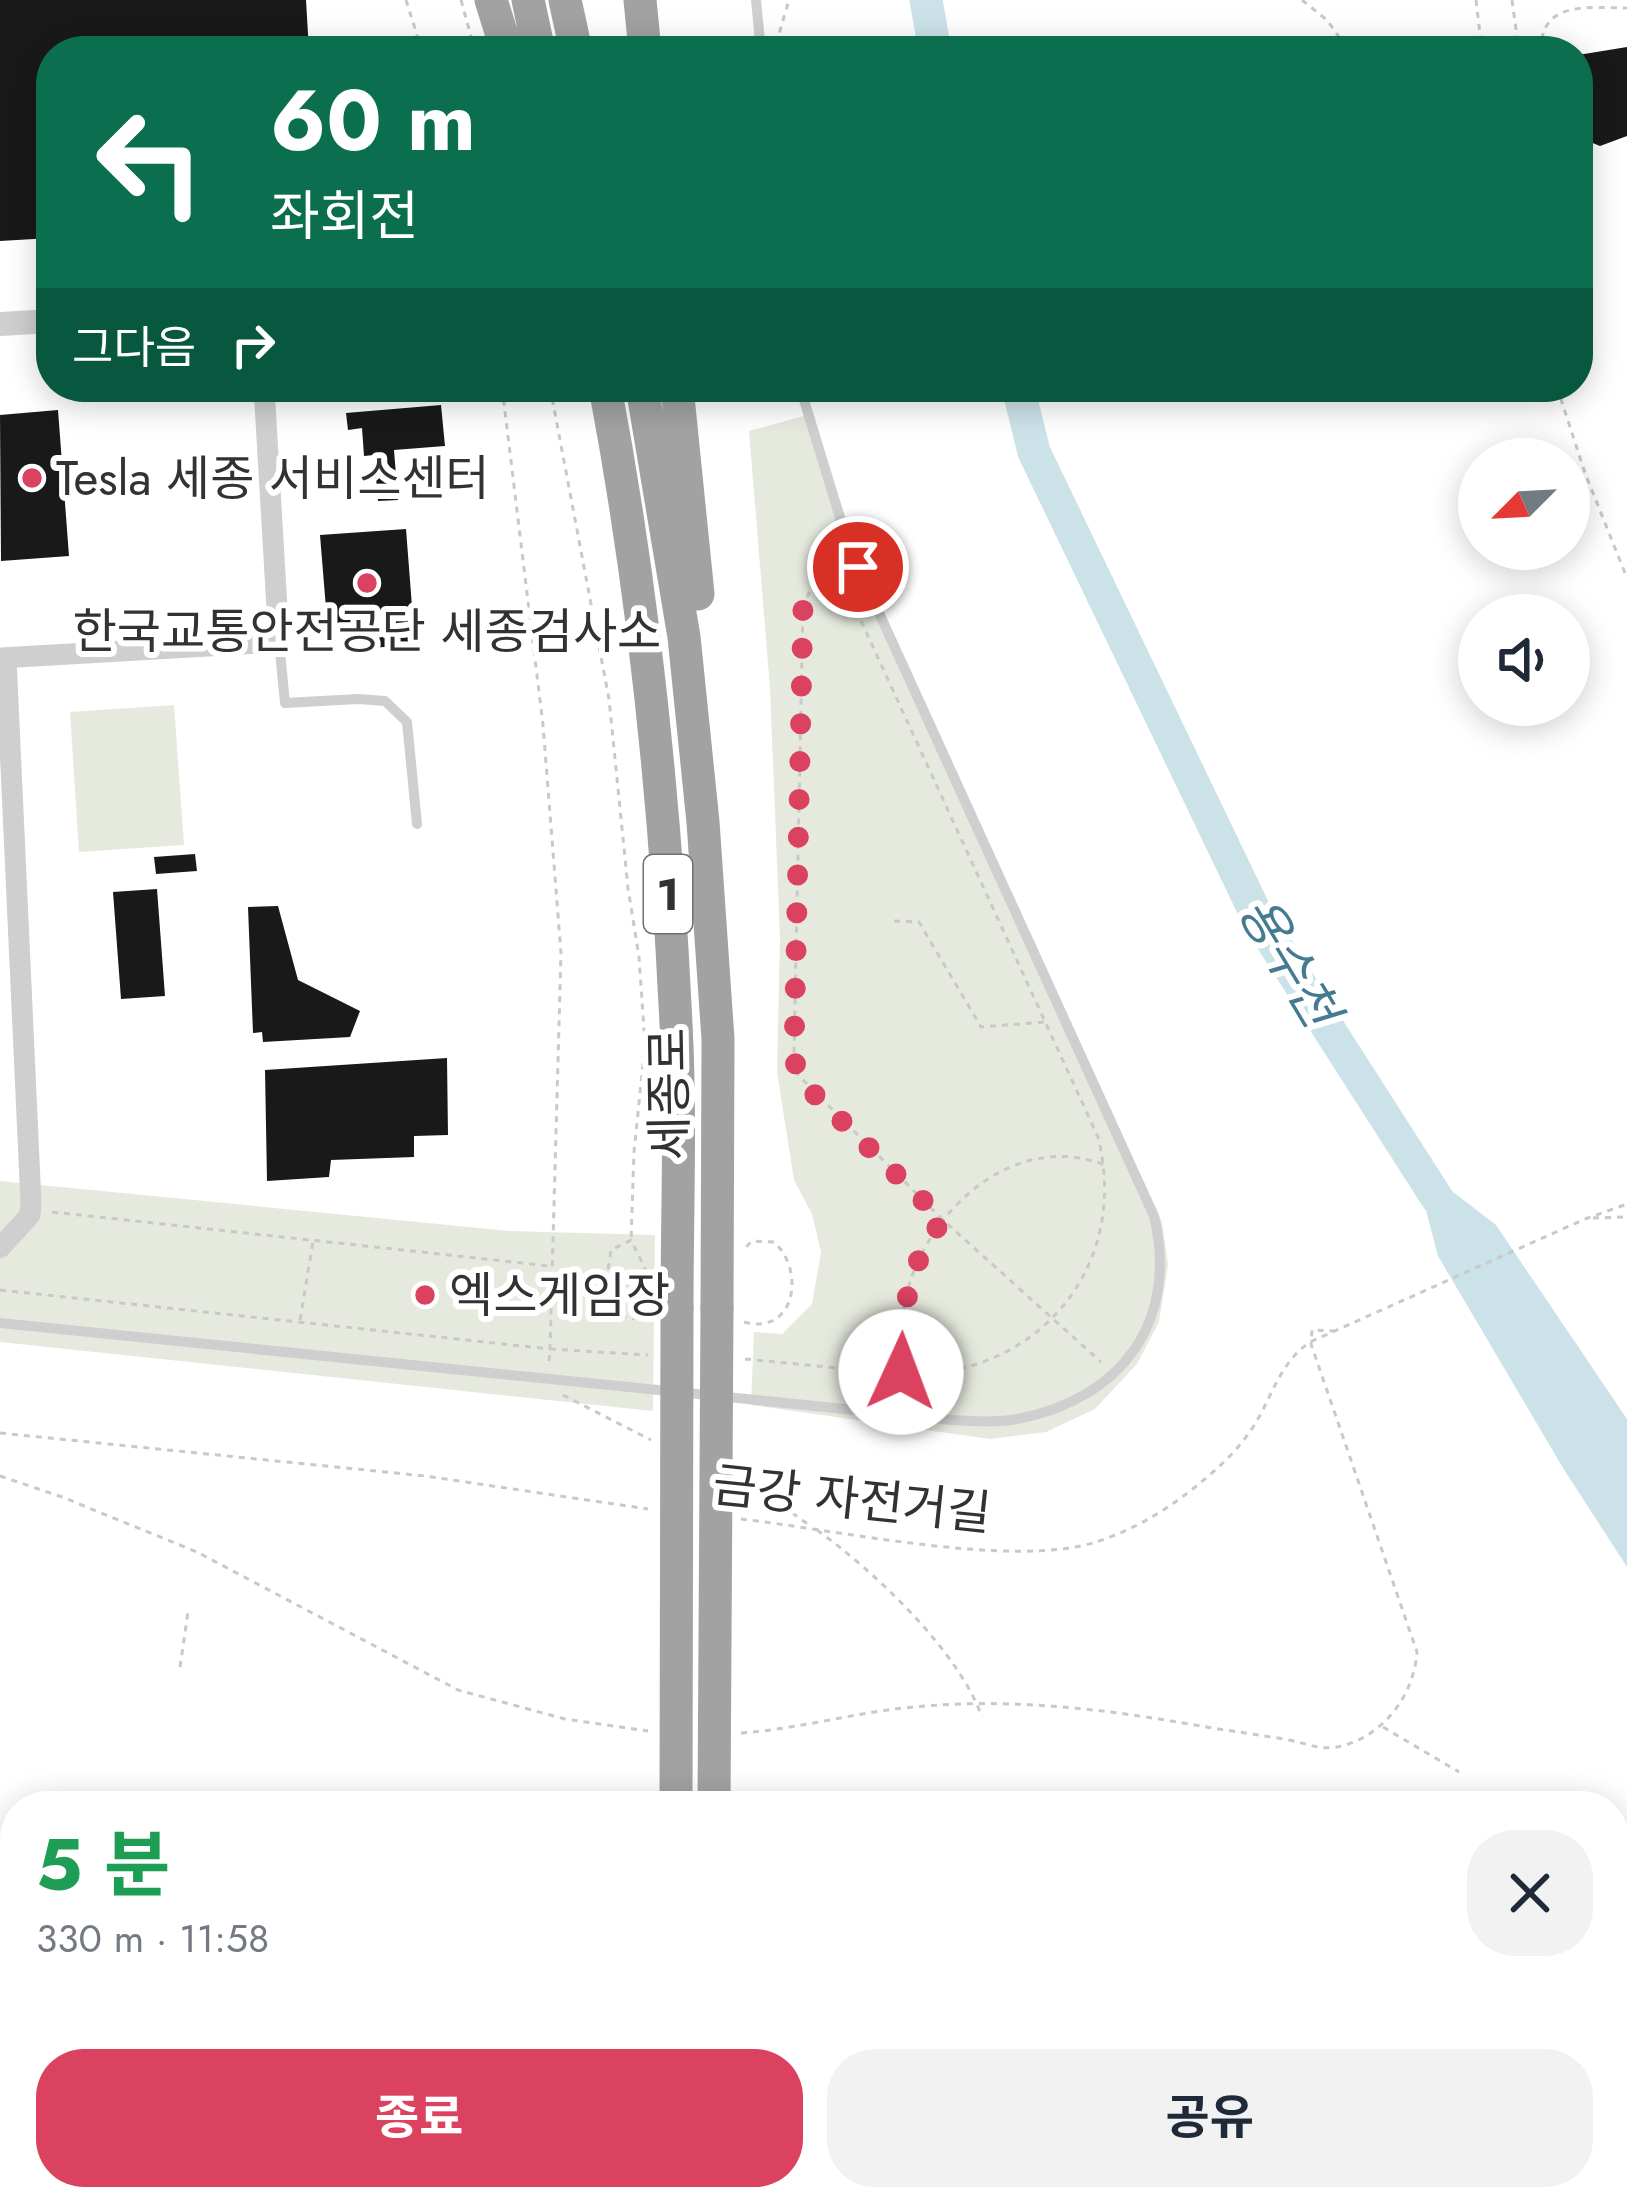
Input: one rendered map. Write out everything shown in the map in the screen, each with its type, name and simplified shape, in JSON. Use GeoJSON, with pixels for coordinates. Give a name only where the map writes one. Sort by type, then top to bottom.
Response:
{"type":"FeatureCollection","features":[{"type":"Feature","properties":{"kind":"highway"},"geometry":{"type":"LineString","coordinates":[[491,0],[502,36]]}},
{"type":"Feature","properties":{"kind":"highway"},"geometry":{"type":"LineString","coordinates":[[528,0],[536,36]]}},
{"type":"Feature","properties":{"kind":"highway"},"geometry":{"type":"LineString","coordinates":[[565,0],[573,36]]}},
{"type":"Feature","properties":{"kind":"highway"},"geometry":{"type":"LineString","coordinates":[[640,0],[644,36]]}},
{"type":"Feature","properties":{"kind":"highway","name":"세종로"},"geometry":{"type":"LineString","coordinates":[[603,402],[623,483],[648,650],[676,1028],[668,1314],[676,1791]]}},
{"type":"Feature","properties":{"kind":"highway","name":"세종로"},"geometry":{"type":"LineString","coordinates":[[645,402],[684,637],[718,1039],[714,1791]]}},
{"type":"Feature","properties":{"kind":"highway"},"geometry":{"type":"LineString","coordinates":[[677,402],[715,789],[718,1039]]}},
{"type":"Feature","properties":{"kind":"street"},"geometry":{"type":"LineString","coordinates":[[0,324],[36,322]]}},
{"type":"Feature","properties":{"kind":"street"},"geometry":{"type":"LineString","coordinates":[[0,1248],[31,1209],[3,658],[279,642],[265,402]]}},
{"type":"Feature","properties":{"kind":"lane"},"geometry":{"type":"LineString","coordinates":[[756,0],[759,36]]}},
{"type":"Feature","properties":{"kind":"lane"},"geometry":{"type":"LineString","coordinates":[[0,1323],[905,1416],[995,1421],[1047,1411],[1114,1374],[1150,1327],[1162,1273],[1154,1216],[849,547],[805,402]]}},
{"type":"Feature","properties":{"kind":"lane"},"geometry":{"type":"LineString","coordinates":[[279,642],[285,704],[385,701],[406,722],[417,824]]}},
{"type":"Feature","properties":{"kind":"path"},"geometry":{"type":"LineString","coordinates":[[406,0],[417,36]]}},
{"type":"Feature","properties":{"kind":"path"},"geometry":{"type":"LineString","coordinates":[[461,0],[471,36]]}},
{"type":"Feature","properties":{"kind":"path"},"geometry":{"type":"LineString","coordinates":[[778,36],[789,0]]}},
{"type":"Feature","properties":{"kind":"path"},"geometry":{"type":"LineString","coordinates":[[1302,0],[1338,36]]}},
{"type":"Feature","properties":{"kind":"path"},"geometry":{"type":"LineString","coordinates":[[1476,0],[1480,36]]}},
{"type":"Feature","properties":{"kind":"path"},"geometry":{"type":"LineString","coordinates":[[1512,0],[1517,36]]}},
{"type":"Feature","properties":{"kind":"path"},"geometry":{"type":"LineString","coordinates":[[1541,36],[1547,20],[1572,8],[1627,8]]}},
{"type":"Feature","properties":{"kind":"path"},"geometry":{"type":"LineString","coordinates":[[504,402],[531,608],[560,935],[550,1379]]}},
{"type":"Feature","properties":{"kind":"path"},"geometry":{"type":"LineString","coordinates":[[553,402],[609,700],[639,957],[645,1044],[631,1240],[651,1281]]}},
{"type":"Feature","properties":{"kind":"path"},"geometry":{"type":"LineString","coordinates":[[1562,402],[1627,578]]}},
{"type":"Feature","properties":{"kind":"path"},"geometry":{"type":"LineString","coordinates":[[814,557],[823,582]]}},
{"type":"Feature","properties":{"kind":"path"},"geometry":{"type":"LineString","coordinates":[[740,1359],[933,1374],[981,1364],[1013,1348],[1052,1319],[1073,1295],[1091,1262],[1102,1222],[1105,1165],[1098,1137],[840,575],[812,587],[803,606],[797,1074],[943,1220],[1052,1319],[1114,1374]]}},
{"type":"Feature","properties":{"kind":"path"},"geometry":{"type":"LineString","coordinates":[[895,921],[919,922],[981,1027],[1046,1022]]}},
{"type":"Feature","properties":{"kind":"path"},"geometry":{"type":"LineString","coordinates":[[901,1372],[901,1334],[910,1280],[943,1220],[982,1181],[1013,1165],[1056,1157],[1105,1165]]}},
{"type":"Feature","properties":{"kind":"path","name":"금강 자전거길"},"geometry":{"type":"LineString","coordinates":[[727,1518],[964,1547],[1059,1549],[1092,1544],[1165,1511],[1194,1490],[1242,1444],[1292,1355],[1310,1342],[1627,1204]]}},
{"type":"Feature","properties":{"kind":"path"},"geometry":{"type":"LineString","coordinates":[[31,1209],[552,1266]]}},
{"type":"Feature","properties":{"kind":"path"},"geometry":{"type":"LineString","coordinates":[[1585,1219],[1627,1217]]}},
{"type":"Feature","properties":{"kind":"path"},"geometry":{"type":"LineString","coordinates":[[740,1264],[743,1250],[752,1241],[764,1239],[780,1247],[793,1272],[788,1307],[781,1319],[751,1325]]}},
{"type":"Feature","properties":{"kind":"path"},"geometry":{"type":"LineString","coordinates":[[300,1320],[313,1240]]}},
{"type":"Feature","properties":{"kind":"path"},"geometry":{"type":"LineString","coordinates":[[631,1240],[611,1250],[606,1267],[610,1311],[628,1318],[668,1314]]}},
{"type":"Feature","properties":{"kind":"path"},"geometry":{"type":"LineString","coordinates":[[0,1290],[550,1349],[658,1356]]}},
{"type":"Feature","properties":{"kind":"path"},"geometry":{"type":"LineString","coordinates":[[732,1733],[976,1702],[1030,1702],[1139,1716],[1293,1741],[1321,1750],[1346,1745],[1381,1726],[1409,1687],[1418,1652],[1311,1344],[1312,1330],[1338,1331]]}},
{"type":"Feature","properties":{"kind":"path","name":"금강 자전거길"},"geometry":{"type":"LineString","coordinates":[[0,1433],[425,1476],[663,1511]]}},
{"type":"Feature","properties":{"kind":"path"},"geometry":{"type":"LineString","coordinates":[[0,1476],[197,1552],[458,1690],[565,1719],[657,1732]]}},
{"type":"Feature","properties":{"kind":"path"},"geometry":{"type":"LineString","coordinates":[[82,1505],[82,1513]]}},
{"type":"Feature","properties":{"kind":"path"},"geometry":{"type":"LineString","coordinates":[[812,1526],[895,1599],[948,1661],[982,1718]]}},
{"type":"Feature","properties":{"kind":"path"},"geometry":{"type":"LineString","coordinates":[[270,1599],[278,1595]]}},
{"type":"Feature","properties":{"kind":"path"},"geometry":{"type":"LineString","coordinates":[[180,1666],[188,1612]]}},
{"type":"Feature","properties":{"kind":"path"},"geometry":{"type":"LineString","coordinates":[[1381,1726],[1459,1772]]}},
{"type":"Feature","properties":{"kind":"shaded area"},"geometry":{"type":"Polygon","coordinates":[[[811,414],[860,563],[1162,1222],[1168,1265],[1159,1322],[1137,1364],[1095,1409],[1046,1432],[990,1439],[751,1405],[754,1332],[782,1334],[812,1304],[821,1252],[812,1214],[794,1180],[777,1072],[780,938],[770,688],[749,431],[811,414]]]}},
{"type":"Feature","properties":{"kind":"shaded area"},"geometry":{"type":"Polygon","coordinates":[[[174,705],[184,845],[79,852],[70,712],[174,705]]]}},
{"type":"Feature","properties":{"kind":"shaded area"},"geometry":{"type":"Polygon","coordinates":[[[0,1181],[510,1231],[655,1235],[653,1411],[0,1342],[0,1181]]]}},
{"type":"Feature","properties":{"kind":"water"},"geometry":{"type":"Polygon","coordinates":[[[1413,1161],[1496,1225],[1627,1419],[1627,1567],[1438,1256],[1413,1161]]]}},
{"type":"Feature","properties":{"kind":"building"},"geometry":{"type":"Polygon","coordinates":[[[0,0],[306,0],[308,36],[36,36],[36,239],[0,241],[0,0]]]}},
{"type":"Feature","properties":{"kind":"building"},"geometry":{"type":"Polygon","coordinates":[[[1627,47],[1627,136],[1600,146],[1593,143],[1593,53],[1627,47]]]}},
{"type":"Feature","properties":{"kind":"building"},"geometry":{"type":"Polygon","coordinates":[[[441,405],[445,446],[394,450],[398,500],[378,501],[374,455],[364,456],[362,428],[348,430],[346,413],[441,405]]]}},
{"type":"Feature","properties":{"kind":"building","name":"Tesla 세종 서비스센터"},"geometry":{"type":"Polygon","coordinates":[[[58,410],[69,556],[1,561],[0,415],[58,410]]]}},
{"type":"Feature","properties":{"kind":"building","name":"한국교통안전공단 세종검사소"},"geometry":{"type":"Polygon","coordinates":[[[406,529],[415,645],[369,648],[368,630],[328,633],[320,535],[406,529]]]}},
{"type":"Feature","properties":{"kind":"building"},"geometry":{"type":"Polygon","coordinates":[[[195,854],[197,871],[156,874],[154,857],[195,854]]]}},
{"type":"Feature","properties":{"kind":"building"},"geometry":{"type":"Polygon","coordinates":[[[157,889],[165,996],[121,999],[113,892],[157,889]]]}},
{"type":"Feature","properties":{"kind":"building"},"geometry":{"type":"Polygon","coordinates":[[[278,906],[298,980],[360,1011],[350,1037],[263,1042],[262,1032],[253,1033],[248,907],[278,906]]]}},
{"type":"Feature","properties":{"kind":"building"},"geometry":{"type":"Polygon","coordinates":[[[447,1058],[448,1135],[414,1136],[414,1157],[331,1160],[329,1177],[267,1181],[265,1070],[447,1058]]]}},
{"type":"Feature","properties":{"kind":"waterway","name":"용수천"},"geometry":{"type":"LineString","coordinates":[[926,0],[932,36]]}},
{"type":"Feature","properties":{"kind":"waterway","name":"용수천"},"geometry":{"type":"LineString","coordinates":[[1022,402],[1034,452],[1259,920],[1437,1198]]}},
{"type":"Feature","properties":{"kind":"place","name":"Tesla 세종 서비스센터"},"geometry":{"type":"Point","coordinates":[32,478]}},
{"type":"Feature","properties":{"kind":"place","name":"한국교통안전공단 세종검사소"},"geometry":{"type":"Point","coordinates":[367,583]}},
{"type":"Feature","properties":{"kind":"place","name":"엑스게임장"},"geometry":{"type":"Point","coordinates":[425,1295]}},
{"type":"Feature","properties":{"kind":"route"},"geometry":{"type":"LineString","coordinates":[[858,567],[812,587],[803,606],[794,1053],[797,1074],[807,1087],[943,1220],[910,1280],[901,1334],[901,1372]]}}]}
